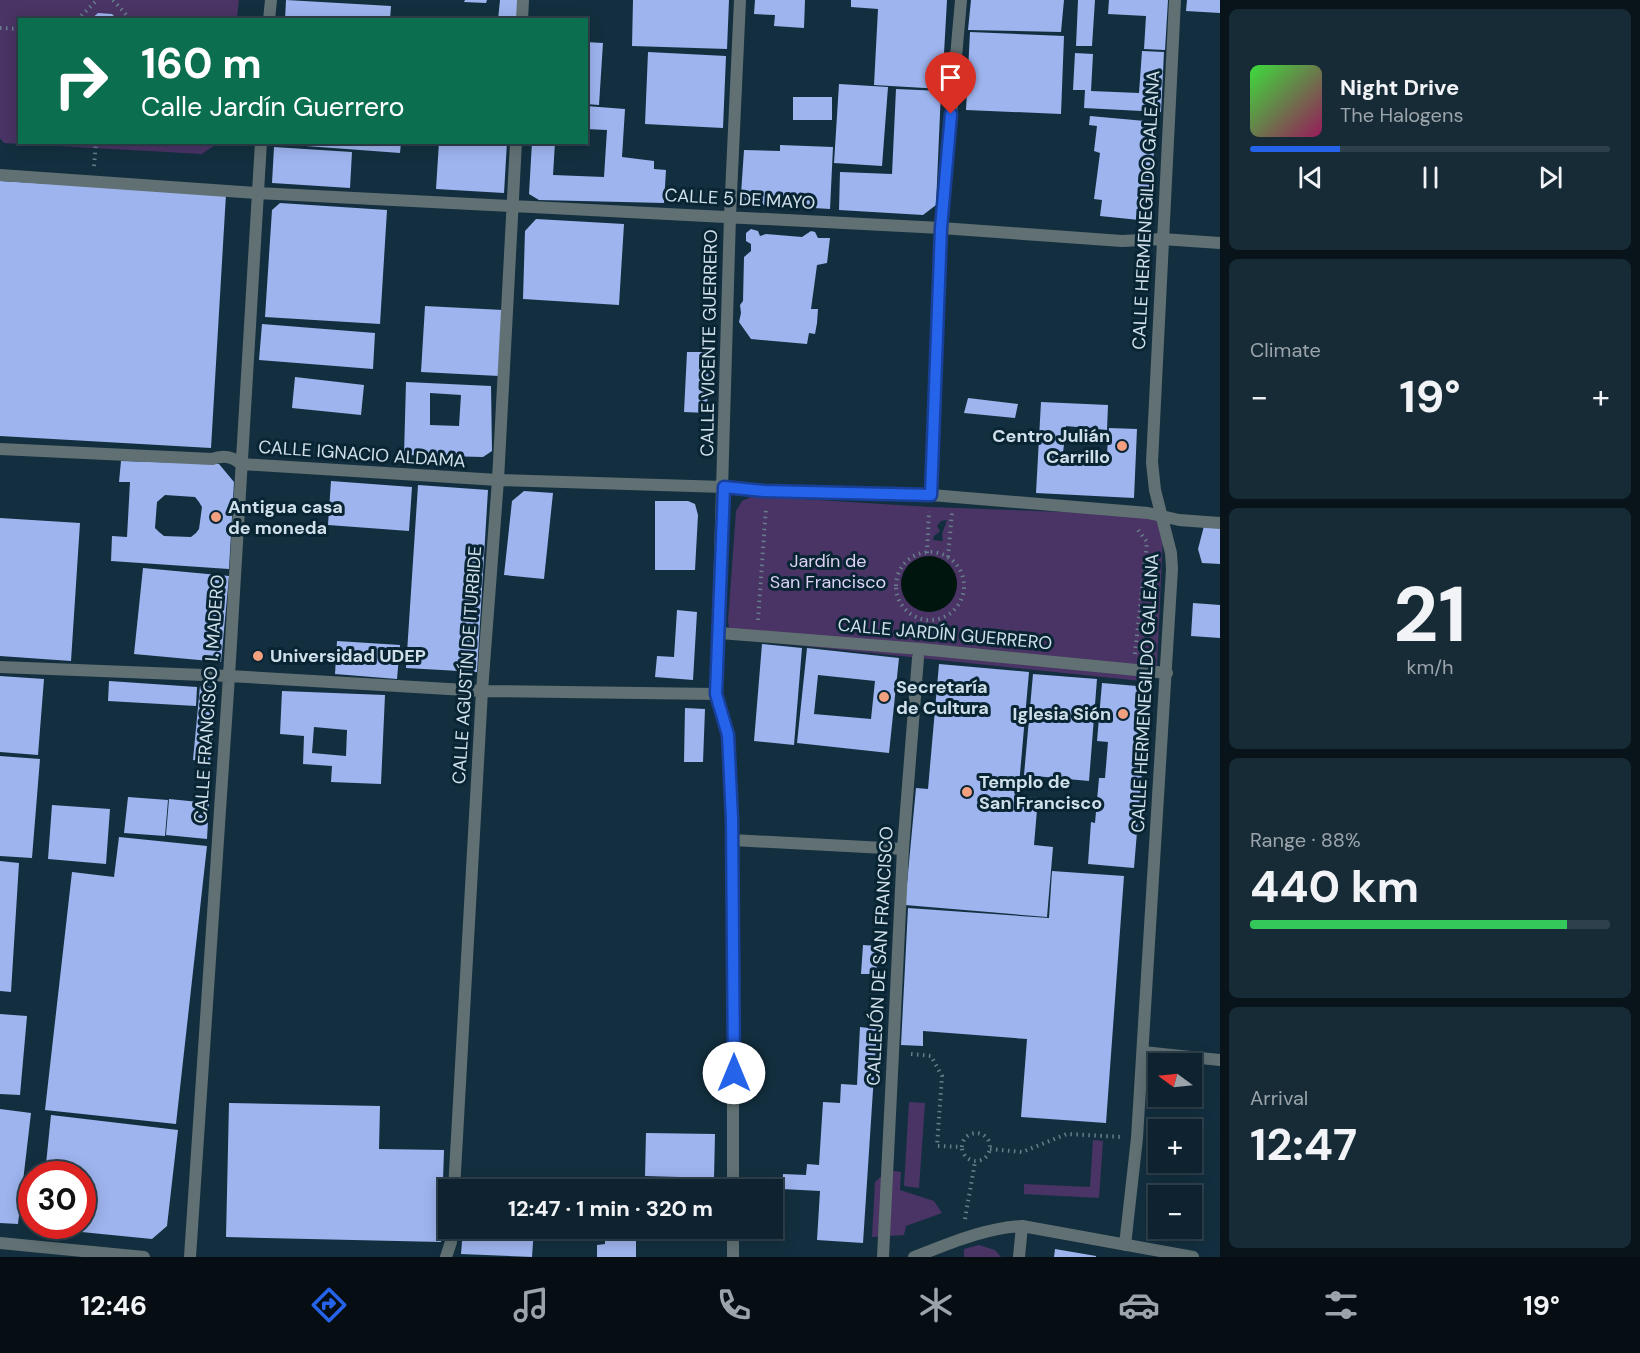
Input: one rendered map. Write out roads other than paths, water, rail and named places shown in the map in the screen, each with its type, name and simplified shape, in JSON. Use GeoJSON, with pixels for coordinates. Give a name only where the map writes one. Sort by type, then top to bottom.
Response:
{"type":"FeatureCollection","features":[{"type":"Feature","properties":{"kind":"street"},"geometry":{"type":"LineString","coordinates":[[269,18],[271,0]]}},
{"type":"Feature","properties":{"kind":"street"},"geometry":{"type":"LineString","coordinates":[[522,18],[523,0]]}},
{"type":"Feature","properties":{"kind":"street","name":"CALLE VICENTE GUERRERO"},"geometry":{"type":"LineString","coordinates":[[734,1179],[733,840],[728,735],[716,694],[720,633],[730,216],[740,0]]}},
{"type":"Feature","properties":{"kind":"street"},"geometry":{"type":"LineString","coordinates":[[931,495],[941,228],[961,0]]}},
{"type":"Feature","properties":{"kind":"street","name":"CALLE HERMENEGILDO GALEANA"},"geometry":{"type":"LineString","coordinates":[[1125,1245],[1137,1138],[1167,673],[1171,561],[1170,547],[1155,490],[1152,462],[1175,0]]}},
{"type":"Feature","properties":{"kind":"street","name":"CALLE FRANCISCO I. MADERO"},"geometry":{"type":"LineString","coordinates":[[190,1257],[229,676],[261,144]]}},
{"type":"Feature","properties":{"kind":"street","name":"CALLE AGUSTÍN DE ITURBIDE"},"geometry":{"type":"LineString","coordinates":[[455,1179],[482,691],[498,480],[516,144]]}},
{"type":"Feature","properties":{"kind":"street","name":"CALLE 5 DE MAYO"},"geometry":{"type":"LineString","coordinates":[[0,175],[257,193],[730,216],[1122,241],[1162,239],[1220,243]]}},
{"type":"Feature","properties":{"kind":"street","name":"CALLE IGNACIO ALDAMA"},"geometry":{"type":"LineString","coordinates":[[0,449],[212,459],[228,457],[241,464],[498,480],[724,487]]}},
{"type":"Feature","properties":{"kind":"street"},"geometry":{"type":"LineString","coordinates":[[724,487],[764,491],[931,495],[1148,513],[1162,517],[1220,523]]}},
{"type":"Feature","properties":{"kind":"street","name":"CALLE JARDÍN GUERRERO"},"geometry":{"type":"LineString","coordinates":[[720,633],[921,649],[1167,673]]}},
{"type":"Feature","properties":{"kind":"street","name":"CALLEJÓN DE SAN FRANCISCO"},"geometry":{"type":"LineString","coordinates":[[884,1257],[903,849],[918,658]]}},
{"type":"Feature","properties":{"kind":"street"},"geometry":{"type":"LineString","coordinates":[[0,667],[229,676],[482,691],[716,694]]}},
{"type":"Feature","properties":{"kind":"street"},"geometry":{"type":"LineString","coordinates":[[733,840],[903,849]]}},
{"type":"Feature","properties":{"kind":"street"},"geometry":{"type":"LineString","coordinates":[[1143,1052],[1220,1060]]}},
{"type":"Feature","properties":{"kind":"street"},"geometry":{"type":"LineString","coordinates":[[1018,1257],[1022,1226]]}},
{"type":"Feature","properties":{"kind":"street"},"geometry":{"type":"LineString","coordinates":[[914,1257],[965,1237],[1006,1227],[1022,1226],[1193,1257]]}},
{"type":"Feature","properties":{"kind":"street"},"geometry":{"type":"LineString","coordinates":[[447,1257],[451,1239]]}},
{"type":"Feature","properties":{"kind":"street"},"geometry":{"type":"LineString","coordinates":[[734,1239],[734,1257]]}},
{"type":"Feature","properties":{"kind":"street"},"geometry":{"type":"LineString","coordinates":[[0,1243],[144,1257]]}},
{"type":"Feature","properties":{"kind":"place","name":"Centro Julián Carrillo"},"geometry":{"type":"Point","coordinates":[1122,446]}},
{"type":"Feature","properties":{"kind":"place","name":"Antigua casa de moneda"},"geometry":{"type":"Point","coordinates":[216,517]}},
{"type":"Feature","properties":{"kind":"place","name":"Universidad UDEP"},"geometry":{"type":"Point","coordinates":[258,656]}},
{"type":"Feature","properties":{"kind":"place","name":"Secretaría de Cultura"},"geometry":{"type":"Point","coordinates":[884,697]}},
{"type":"Feature","properties":{"kind":"place","name":"Iglesia Sión"},"geometry":{"type":"Point","coordinates":[1123,714]}},
{"type":"Feature","properties":{"kind":"place","name":"Templo de San Francisco"},"geometry":{"type":"Point","coordinates":[967,792]}},
{"type":"Feature","properties":{"kind":"park label","name":"Jardín de San Francisco"},"geometry":{"type":"Point","coordinates":[828,571]}}]}
